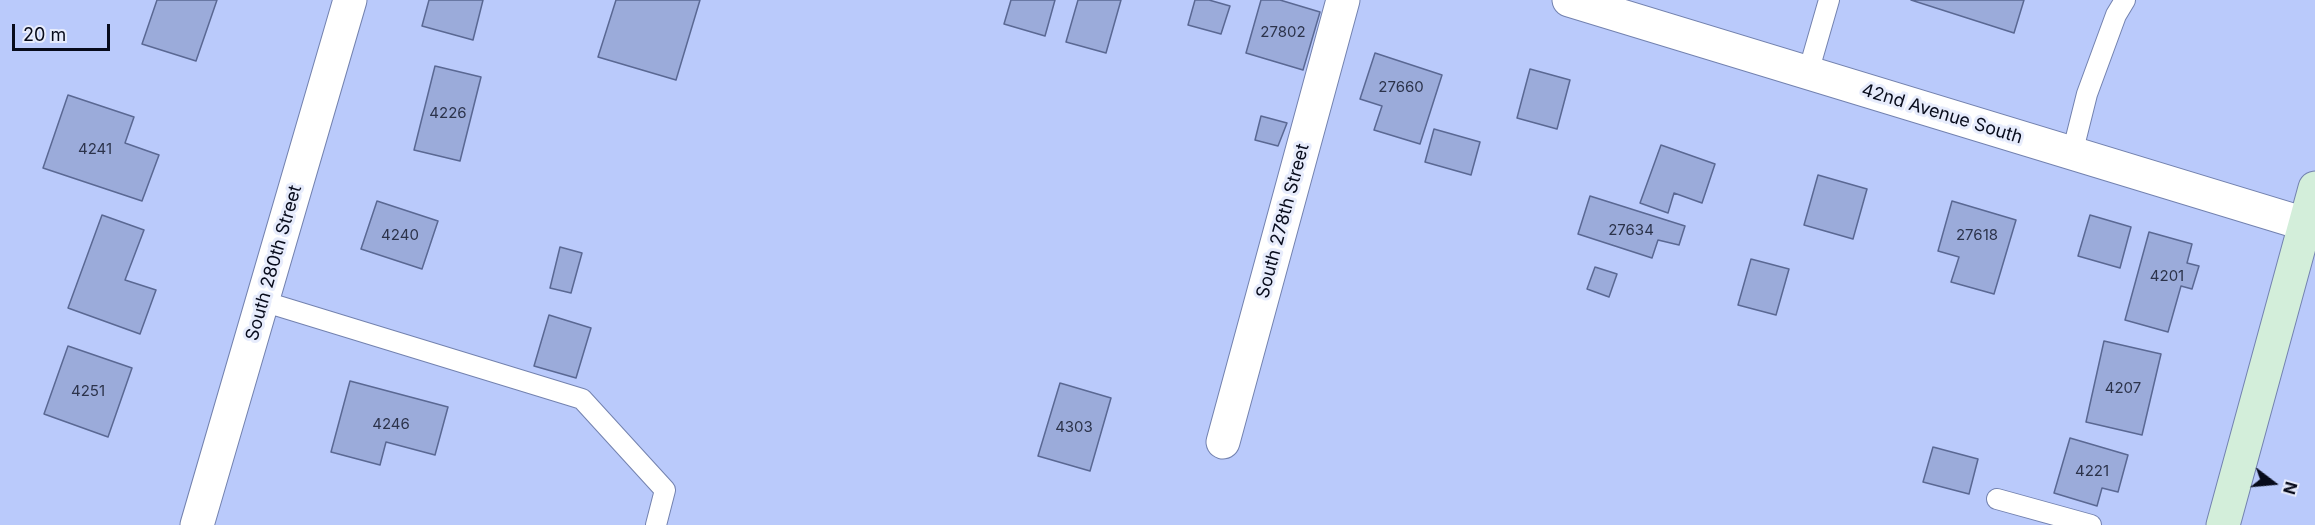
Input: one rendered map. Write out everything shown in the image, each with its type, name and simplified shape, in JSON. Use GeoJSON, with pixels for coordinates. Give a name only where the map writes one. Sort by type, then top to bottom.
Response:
{"type":"FeatureCollection","features":[{"type":"Feature","properties":{"kind":"street","name":"South 280th Street"},"geometry":{"type":"LineString","coordinates":[[197,525],[350,0]]}},
{"type":"Feature","properties":{"kind":"street","name":"South 278th Street"},"geometry":{"type":"LineString","coordinates":[[1223,442],[1343,0]]}},
{"type":"Feature","properties":{"kind":"street","name":"42nd Avenue South"},"geometry":{"type":"LineString","coordinates":[[1569,0],[2310,226]]}},
{"type":"Feature","properties":{"kind":"street"},"geometry":{"type":"LineString","coordinates":[[2223,525],[2310,226],[2315,188]]}},
{"type":"Feature","properties":{"kind":"lane"},"geometry":{"type":"LineString","coordinates":[[1808,73],[1829,0]]}},
{"type":"Feature","properties":{"kind":"lane"},"geometry":{"type":"LineString","coordinates":[[2072,154],[2087,94],[2116,15],[2125,0]]}},
{"type":"Feature","properties":{"kind":"lane"},"geometry":{"type":"LineString","coordinates":[[262,301],[582,399],[665,490],[656,525]]}},
{"type":"Feature","properties":{"kind":"lane"},"geometry":{"type":"LineString","coordinates":[[1997,499],[2091,525]]}},
{"type":"Feature","properties":{"kind":"building"},"geometry":{"type":"Polygon","coordinates":[[[157,0],[217,0],[196,61],[142,44],[157,0]]]}},
{"type":"Feature","properties":{"kind":"building"},"geometry":{"type":"Polygon","coordinates":[[[429,0],[483,0],[473,40],[422,26],[429,0]]]}},
{"type":"Feature","properties":{"kind":"building"},"geometry":{"type":"Polygon","coordinates":[[[616,0],[700,0],[676,80],[598,57],[616,0]]]}},
{"type":"Feature","properties":{"kind":"building"},"geometry":{"type":"Polygon","coordinates":[[[1011,0],[1055,0],[1045,36],[1004,24],[1011,0]]]}},
{"type":"Feature","properties":{"kind":"building"},"geometry":{"type":"Polygon","coordinates":[[[1078,0],[1121,0],[1106,53],[1066,42],[1078,0]]]}},
{"type":"Feature","properties":{"kind":"building"},"geometry":{"type":"Polygon","coordinates":[[[1195,0],[1209,0],[1230,6],[1221,34],[1188,25],[1195,0]]]}},
{"type":"Feature","properties":{"kind":"building"},"geometry":{"type":"Polygon","coordinates":[[[1261,0],[1280,0],[1320,12],[1303,70],[1246,53],[1261,0]]]}},
{"type":"Feature","properties":{"kind":"building"},"geometry":{"type":"Polygon","coordinates":[[[1911,0],[2024,0],[2014,33],[1911,0]]]}},
{"type":"Feature","properties":{"kind":"building"},"geometry":{"type":"Polygon","coordinates":[[[1375,53],[1442,75],[1420,144],[1374,130],[1382,106],[1360,99],[1375,53]]]}},
{"type":"Feature","properties":{"kind":"building"},"geometry":{"type":"Polygon","coordinates":[[[435,66],[481,77],[460,161],[414,150],[435,66]]]}},
{"type":"Feature","properties":{"kind":"building"},"geometry":{"type":"Polygon","coordinates":[[[1530,69],[1570,80],[1557,129],[1517,118],[1530,69]]]}},
{"type":"Feature","properties":{"kind":"building"},"geometry":{"type":"Polygon","coordinates":[[[68,95],[134,117],[125,143],[159,155],[142,201],[43,168],[68,95]]]}},
{"type":"Feature","properties":{"kind":"building"},"geometry":{"type":"Polygon","coordinates":[[[1261,116],[1287,123],[1278,146],[1255,140],[1261,116]]]}},
{"type":"Feature","properties":{"kind":"building"},"geometry":{"type":"Polygon","coordinates":[[[1434,129],[1480,142],[1471,175],[1425,162],[1434,129]]]}},
{"type":"Feature","properties":{"kind":"building"},"geometry":{"type":"Polygon","coordinates":[[[1661,145],[1715,164],[1702,203],[1674,193],[1668,213],[1640,203],[1661,145]]]}},
{"type":"Feature","properties":{"kind":"building"},"geometry":{"type":"Polygon","coordinates":[[[1818,175],[1867,189],[1853,239],[1804,225],[1818,175]]]}},
{"type":"Feature","properties":{"kind":"building"},"geometry":{"type":"Polygon","coordinates":[[[1590,196],[1685,226],[1679,245],[1658,240],[1652,258],[1578,234],[1590,196]]]}},
{"type":"Feature","properties":{"kind":"building"},"geometry":{"type":"Polygon","coordinates":[[[377,201],[438,221],[422,269],[361,249],[377,201]]]}},
{"type":"Feature","properties":{"kind":"building"},"geometry":{"type":"Polygon","coordinates":[[[1952,201],[2016,220],[1994,294],[1951,282],[1959,257],[1938,251],[1952,201]]]}},
{"type":"Feature","properties":{"kind":"building"},"geometry":{"type":"Polygon","coordinates":[[[102,215],[144,230],[125,280],[156,290],[140,334],[68,308],[102,215]]]}},
{"type":"Feature","properties":{"kind":"building"},"geometry":{"type":"Polygon","coordinates":[[[2090,215],[2131,227],[2120,268],[2078,256],[2090,215]]]}},
{"type":"Feature","properties":{"kind":"building"},"geometry":{"type":"Polygon","coordinates":[[[2149,232],[2192,244],[2187,263],[2199,266],[2192,289],[2181,286],[2168,332],[2125,320],[2149,232]]]}},
{"type":"Feature","properties":{"kind":"building"},"geometry":{"type":"Polygon","coordinates":[[[560,247],[582,253],[571,293],[550,288],[560,247]]]}},
{"type":"Feature","properties":{"kind":"building"},"geometry":{"type":"Polygon","coordinates":[[[1751,259],[1789,269],[1776,315],[1738,305],[1751,259]]]}},
{"type":"Feature","properties":{"kind":"building"},"geometry":{"type":"Polygon","coordinates":[[[1595,267],[1617,274],[1609,297],[1587,289],[1595,267]]]}},
{"type":"Feature","properties":{"kind":"building"},"geometry":{"type":"Polygon","coordinates":[[[549,315],[591,328],[576,378],[534,366],[549,315]]]}},
{"type":"Feature","properties":{"kind":"building"},"geometry":{"type":"Polygon","coordinates":[[[2104,341],[2161,354],[2142,435],[2086,422],[2104,341]]]}},
{"type":"Feature","properties":{"kind":"building"},"geometry":{"type":"Polygon","coordinates":[[[68,346],[132,368],[108,437],[44,414],[68,346]]]}},
{"type":"Feature","properties":{"kind":"building"},"geometry":{"type":"Polygon","coordinates":[[[350,381],[448,407],[435,455],[386,442],[380,465],[331,452],[350,381]]]}},
{"type":"Feature","properties":{"kind":"building"},"geometry":{"type":"Polygon","coordinates":[[[1060,383],[1111,398],[1090,471],[1038,456],[1060,383]]]}},
{"type":"Feature","properties":{"kind":"building"},"geometry":{"type":"Polygon","coordinates":[[[2070,438],[2128,455],[2118,492],[2102,488],[2097,506],[2054,493],[2070,438]]]}},
{"type":"Feature","properties":{"kind":"building"},"geometry":{"type":"Polygon","coordinates":[[[1933,447],[1978,459],[1969,494],[1923,482],[1933,447]]]}}]}
